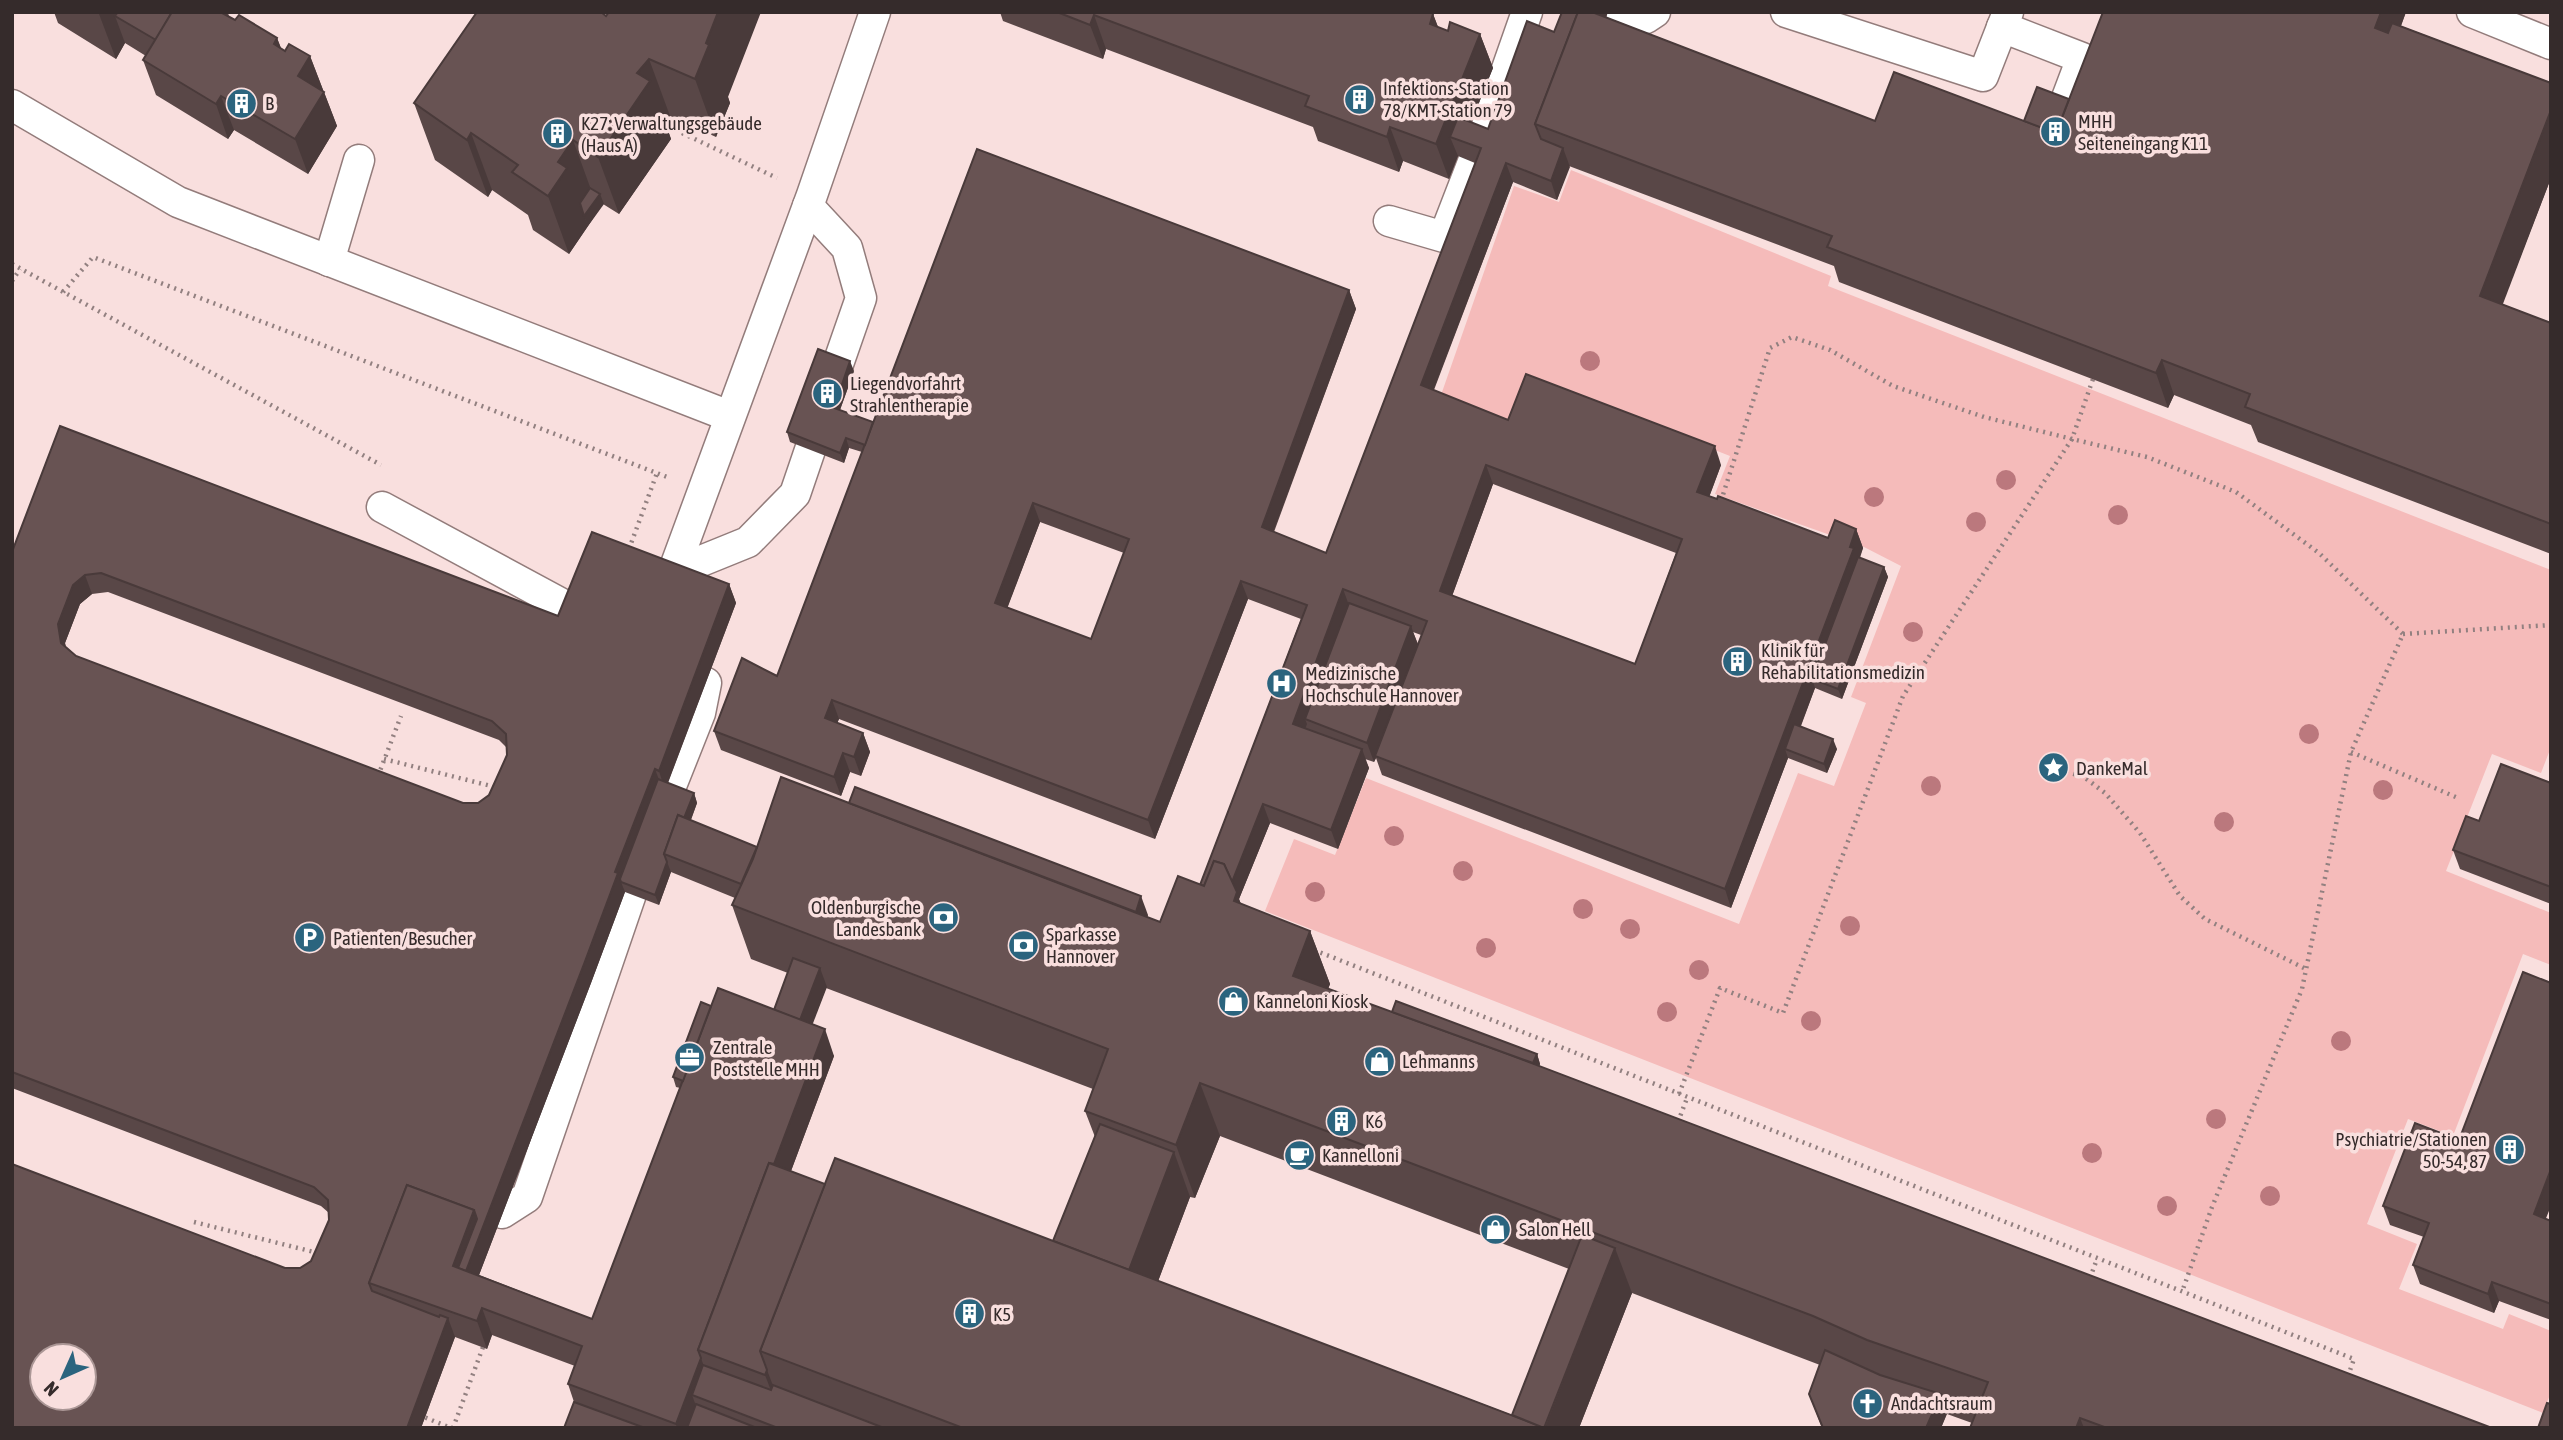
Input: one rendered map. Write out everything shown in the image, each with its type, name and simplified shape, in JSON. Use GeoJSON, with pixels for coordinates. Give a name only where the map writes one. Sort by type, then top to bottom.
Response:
{"type":"FeatureCollection","features":[{"type":"Feature","properties":{"kind":"lane"},"geometry":{"type":"LineString","coordinates":[[810,450],[795,494],[748,542],[673,575],[810,200],[875,12]]}},
{"type":"Feature","properties":{"kind":"lane"},"geometry":{"type":"LineString","coordinates":[[1389,221],[1444,237],[1527,12]]}},
{"type":"Feature","properties":{"kind":"lane"},"geometry":{"type":"LineString","coordinates":[[1621,12],[1647,19],[1655,12]]}},
{"type":"Feature","properties":{"kind":"lane"},"geometry":{"type":"LineString","coordinates":[[1786,12],[1983,76],[2005,20],[2081,58],[2045,158]]}},
{"type":"Feature","properties":{"kind":"lane"},"geometry":{"type":"LineString","coordinates":[[2472,12],[2551,44]]}},
{"type":"Feature","properties":{"kind":"lane"},"geometry":{"type":"LineString","coordinates":[[12,105],[178,202],[729,416]]}},
{"type":"Feature","properties":{"kind":"lane"},"geometry":{"type":"LineString","coordinates":[[330,261],[359,160]]}},
{"type":"Feature","properties":{"kind":"lane"},"geometry":{"type":"LineString","coordinates":[[810,200],[847,248],[861,298],[838,364]]}},
{"type":"Feature","properties":{"kind":"lane"},"geometry":{"type":"LineString","coordinates":[[382,507],[617,635]]}},
{"type":"Feature","properties":{"kind":"lane"},"geometry":{"type":"LineString","coordinates":[[669,791],[700,713],[706,683]]}},
{"type":"Feature","properties":{"kind":"lane"},"geometry":{"type":"LineString","coordinates":[[502,1213],[527,1197],[631,894]]}},
{"type":"Feature","properties":{"kind":"path"},"geometry":{"type":"LineString","coordinates":[[663,124],[810,200]]}},
{"type":"Feature","properties":{"kind":"path"},"geometry":{"type":"LineString","coordinates":[[63,292],[93,257],[704,491]]}},
{"type":"Feature","properties":{"kind":"path"},"geometry":{"type":"LineString","coordinates":[[12,264],[392,471]]}},
{"type":"Feature","properties":{"kind":"path"},"geometry":{"type":"LineString","coordinates":[[12,281],[20,269]]}},
{"type":"Feature","properties":{"kind":"path"},"geometry":{"type":"LineString","coordinates":[[1720,503],[1770,348],[1792,337],[1830,350],[1893,386],[1984,417],[2147,457],[2236,492],[2319,552],[2403,634],[2551,625]]}},
{"type":"Feature","properties":{"kind":"path"},"geometry":{"type":"LineString","coordinates":[[1679,1094],[1720,988],[1783,1013],[1903,696],[2072,439],[2092,379]]}},
{"type":"Feature","properties":{"kind":"path"},"geometry":{"type":"LineString","coordinates":[[618,547],[628,549],[657,473]]}},
{"type":"Feature","properties":{"kind":"path"},"geometry":{"type":"LineString","coordinates":[[2182,1292],[2212,1207],[2302,989],[2351,752],[2403,634]]}},
{"type":"Feature","properties":{"kind":"path"},"geometry":{"type":"LineString","coordinates":[[375,783],[401,716]]}},
{"type":"Feature","properties":{"kind":"path"},"geometry":{"type":"LineString","coordinates":[[2351,752],[2458,798]]}},
{"type":"Feature","properties":{"kind":"path"},"geometry":{"type":"LineString","coordinates":[[384,759],[502,789]]}},
{"type":"Feature","properties":{"kind":"path"},"geometry":{"type":"LineString","coordinates":[[2053,768],[2084,777],[2105,793],[2140,833],[2180,896],[2205,919],[2306,969]]}},
{"type":"Feature","properties":{"kind":"path"},"geometry":{"type":"LineString","coordinates":[[1311,950],[2354,1359],[2342,1392]]}},
{"type":"Feature","properties":{"kind":"path"},"geometry":{"type":"LineString","coordinates":[[1674,1134],[1687,1097]]}},
{"type":"Feature","properties":{"kind":"path"},"geometry":{"type":"LineString","coordinates":[[194,1222],[325,1255]]}},
{"type":"Feature","properties":{"kind":"path"},"geometry":{"type":"LineString","coordinates":[[2088,1281],[2097,1259]]}},
{"type":"Feature","properties":{"kind":"path"},"geometry":{"type":"LineString","coordinates":[[414,1413],[452,1428],[483,1347]]}},
{"type":"Feature","properties":{"kind":"shaded area"},"geometry":{"type":"Polygon","coordinates":[[[1571,170],[1831,276],[1828,286],[2551,570],[2551,747],[2541,773],[2492,754],[2446,871],[2551,913],[2551,965],[2523,954],[2453,1136],[2408,1119],[2367,1224],[2417,1244],[2399,1289],[2503,1329],[2509,1314],[2551,1331],[2551,1392],[2543,1413],[1265,911],[1294,839],[1335,855],[1366,778],[1739,924],[1798,773],[1834,786],[1866,703],[1851,697],[1901,566],[1864,547],[1715,494],[1730,456],[1526,376],[1507,422],[1441,395],[1514,186],[1559,202],[1571,170]]]}},
{"type":"Feature","properties":{"kind":"building"},"geometry":{"type":"Polygon","coordinates":[[[118,12],[172,12],[156,40],[115,16],[118,12]]]}},
{"type":"Feature","properties":{"kind":"building","name":"B"},"geometry":{"type":"Polygon","coordinates":[[[172,12],[223,12],[235,20],[239,15],[277,38],[274,44],[285,51],[289,44],[310,56],[298,76],[324,92],[295,139],[221,96],[216,104],[143,60],[172,12]]]}},
{"type":"Feature","properties":{"kind":"building"},"geometry":{"type":"Polygon","coordinates":[[[477,12],[601,12],[606,16],[609,12],[718,12],[706,43],[709,45],[695,79],[649,59],[637,73],[650,81],[598,157],[573,140],[558,162],[567,168],[548,196],[512,172],[518,165],[471,133],[467,140],[414,103],[477,12]]]}},
{"type":"Feature","properties":{"kind":"building","name":"Infektions-Station 78/KMT-Station 79"},"geometry":{"type":"Polygon","coordinates":[[[1057,12],[1430,12],[1433,14],[1430,24],[1448,31],[1450,22],[1480,34],[1436,144],[1390,127],[1387,137],[1305,106],[1309,96],[1094,15],[1090,25],[1057,12]]]}},
{"type":"Feature","properties":{"kind":"building"},"geometry":{"type":"Polygon","coordinates":[[[1562,12],[1578,12],[1535,124],[1541,139],[1563,148],[1551,181],[1506,163],[1421,385],[1508,420],[1526,374],[1715,446],[1697,492],[1717,499],[1718,496],[1828,538],[1835,520],[1856,529],[1850,547],[1854,548],[1725,889],[1375,756],[1427,621],[1343,589],[1293,724],[1362,749],[1331,830],[1263,804],[1232,882],[1224,864],[1214,861],[1204,886],[1200,885],[1307,605],[1241,581],[1148,820],[832,700],[825,718],[863,733],[854,757],[843,753],[834,777],[714,731],[742,658],[777,676],[977,149],[1349,290],[1262,527],[1326,553],[1481,148],[1450,137],[1458,117],[1488,129],[1527,21],[1554,32],[1562,12]],[[1486,465],[1440,591],[1635,664],[1682,539],[1486,465]],[[1033,503],[995,603],[1091,639],[1129,539],[1033,503]]]}},
{"type":"Feature","properties":{"kind":"building"},"geometry":{"type":"Polygon","coordinates":[[[1578,12],[1592,12],[1875,121],[1894,72],[2056,133],[2103,12],[2381,12],[2375,28],[2388,33],[2392,23],[2551,83],[2551,110],[2480,296],[2551,323],[2551,524],[2245,407],[2250,394],[2162,360],[2156,373],[1827,247],[1832,236],[1535,124],[1578,12]]]}},
{"type":"Feature","properties":{"kind":"building"},"geometry":{"type":"Polygon","coordinates":[[[2037,87],[2069,99],[2056,133],[2024,121],[2037,87]]]}},
{"type":"Feature","properties":{"kind":"building"},"geometry":{"type":"Polygon","coordinates":[[[590,188],[600,194],[584,216],[580,203],[590,188]]]}},
{"type":"Feature","properties":{"kind":"building","name":"Liegendvorfahrt Strahlentherapie"},"geometry":{"type":"Polygon","coordinates":[[[818,349],[850,361],[834,408],[873,422],[865,445],[846,438],[840,453],[787,432],[818,349]]]}},
{"type":"Feature","properties":{"kind":"building","name":"Patienten/Besucher"},"geometry":{"type":"Polygon","coordinates":[[[60,426],[558,616],[592,532],[729,584],[659,771],[655,769],[615,872],[618,873],[466,1271],[458,1268],[477,1219],[474,1210],[407,1185],[369,1283],[372,1291],[448,1318],[407,1428],[12,1428],[12,1164],[285,1268],[300,1268],[311,1261],[329,1220],[328,1200],[314,1187],[12,1072],[12,552],[60,426]],[[101,573],[85,575],[73,585],[58,624],[61,643],[76,656],[463,803],[478,803],[489,795],[507,755],[506,734],[492,721],[101,573]]]}},
{"type":"Feature","properties":{"kind":"building"},"geometry":{"type":"Polygon","coordinates":[[[1858,557],[1884,567],[1838,689],[1812,679],[1858,557]]]}},
{"type":"Feature","properties":{"kind":"building"},"geometry":{"type":"Polygon","coordinates":[[[1349,603],[1411,626],[1367,743],[1305,719],[1349,603]]]}},
{"type":"Feature","properties":{"kind":"building"},"geometry":{"type":"Polygon","coordinates":[[[1794,724],[1833,739],[1824,764],[1785,749],[1794,724]]]}},
{"type":"Feature","properties":{"kind":"building"},"geometry":{"type":"Polygon","coordinates":[[[2501,764],[2551,783],[2551,887],[2453,850],[2466,816],[2479,821],[2501,764]]]}},
{"type":"Feature","properties":{"kind":"building","name":"K6"},"geometry":{"type":"Polygon","coordinates":[[[781,777],[1160,922],[1178,876],[1204,886],[1214,861],[1224,864],[1237,892],[1234,901],[1310,931],[1293,976],[1505,1053],[2492,1428],[2107,1428],[2080,1418],[2076,1428],[1970,1428],[1988,1382],[1867,1340],[1813,1316],[1200,1083],[1176,1145],[1085,1111],[1108,1049],[732,905],[753,859],[781,777]]]}},
{"type":"Feature","properties":{"kind":"building"},"geometry":{"type":"Polygon","coordinates":[[[658,779],[694,793],[684,818],[678,815],[664,854],[667,862],[655,895],[621,882],[620,879],[658,779]]]}},
{"type":"Feature","properties":{"kind":"building"},"geometry":{"type":"Polygon","coordinates":[[[855,787],[1141,896],[1136,912],[849,803],[855,787]]]}},
{"type":"Feature","properties":{"kind":"building"},"geometry":{"type":"Polygon","coordinates":[[[678,815],[757,847],[741,884],[664,854],[678,815]]]}},
{"type":"Feature","properties":{"kind":"building"},"geometry":{"type":"Polygon","coordinates":[[[793,958],[820,968],[800,1020],[774,1010],[793,958]]]}},
{"type":"Feature","properties":{"kind":"building","name":"Psychiatrie/Stationen 50-54, 87"},"geometry":{"type":"Polygon","coordinates":[[[2523,972],[2551,983],[2551,1169],[2534,1214],[2551,1221],[2551,1304],[2492,1282],[2488,1294],[2413,1265],[2429,1223],[2383,1206],[2415,1123],[2459,1140],[2523,972]]]}},
{"type":"Feature","properties":{"kind":"building"},"geometry":{"type":"Polygon","coordinates":[[[718,988],[825,1029],[774,1164],[769,1163],[698,1350],[701,1358],[676,1424],[568,1384],[582,1346],[482,1308],[477,1321],[369,1283],[407,1185],[474,1210],[453,1266],[592,1319],[718,988]]]}},
{"type":"Feature","properties":{"kind":"building"},"geometry":{"type":"Polygon","coordinates":[[[1396,1001],[1537,1054],[1533,1063],[1392,1012],[1396,1001]]]}},
{"type":"Feature","properties":{"kind":"building"},"geometry":{"type":"Polygon","coordinates":[[[701,1002],[711,1006],[683,1081],[673,1077],[701,1002]]]}},
{"type":"Feature","properties":{"kind":"building"},"geometry":{"type":"Polygon","coordinates":[[[1100,1124],[1174,1152],[1129,1270],[1053,1241],[1100,1124]]]}},
{"type":"Feature","properties":{"kind":"building","name":"K5"},"geometry":{"type":"Polygon","coordinates":[[[835,1158],[1545,1428],[963,1428],[760,1351],[835,1158]]]}},
{"type":"Feature","properties":{"kind":"building"},"geometry":{"type":"Polygon","coordinates":[[[769,1163],[825,1184],[760,1351],[767,1370],[765,1375],[698,1350],[769,1163]]]}},
{"type":"Feature","properties":{"kind":"building"},"geometry":{"type":"Polygon","coordinates":[[[1582,1235],[1615,1248],[1544,1428],[1512,1415],[1582,1235]]]}},
{"type":"Feature","properties":{"kind":"building","name":"Andachtsraum"},"geometry":{"type":"Polygon","coordinates":[[[1825,1350],[1880,1375],[1941,1394],[1926,1428],[1823,1428],[1809,1394],[1825,1350]]]}},
{"type":"Feature","properties":{"kind":"building"},"geometry":{"type":"Polygon","coordinates":[[[703,1365],[771,1390],[773,1385],[884,1428],[778,1428],[692,1395],[703,1365]]]}},
{"type":"Feature","properties":{"kind":"building"},"geometry":{"type":"Polygon","coordinates":[[[574,1402],[645,1428],[564,1428],[574,1402]]]}},
{"type":"Feature","properties":{"kind":"building"},"geometry":{"type":"Polygon","coordinates":[[[2547,1403],[2551,1404],[2551,1428],[2538,1428],[2547,1403]]]}},
{"type":"Feature","properties":{"kind":"building"},"geometry":{"type":"Polygon","coordinates":[[[696,1404],[757,1428],[687,1428],[696,1404]]]}},
{"type":"Feature","properties":{"kind":"place","name":"Infektions-Station 78/KMT-Station 79"},"geometry":{"type":"Point","coordinates":[1360,99]}},
{"type":"Feature","properties":{"kind":"place","name":"B"},"geometry":{"type":"Point","coordinates":[242,103]}},
{"type":"Feature","properties":{"kind":"place","name":"MHH Seiteneingang K11"},"geometry":{"type":"Point","coordinates":[2055,132]}},
{"type":"Feature","properties":{"kind":"place","name":"K27: Verwaltungsgebäude (Haus A)"},"geometry":{"type":"Point","coordinates":[558,134]}},
{"type":"Feature","properties":{"kind":"place","name":"Liegendvorfahrt Strahlentherapie"},"geometry":{"type":"Point","coordinates":[827,394]}},
{"type":"Feature","properties":{"kind":"place","name":"Klinik für Rehabilitationsmedizin"},"geometry":{"type":"Point","coordinates":[1738,661]}},
{"type":"Feature","properties":{"kind":"place","name":"Medizinische Hochschule Hannover"},"geometry":{"type":"Point","coordinates":[1282,684]}},
{"type":"Feature","properties":{"kind":"place","name":"DankeMal"},"geometry":{"type":"Point","coordinates":[2053,768]}},
{"type":"Feature","properties":{"kind":"place","name":"Oldenburgische Landesbank"},"geometry":{"type":"Point","coordinates":[944,918]}},
{"type":"Feature","properties":{"kind":"place","name":"Patienten/Besucher"},"geometry":{"type":"Point","coordinates":[310,938]}},
{"type":"Feature","properties":{"kind":"place","name":"Sparkasse Hannover"},"geometry":{"type":"Point","coordinates":[1023,945]}},
{"type":"Feature","properties":{"kind":"place","name":"Kanneloni Kiosk"},"geometry":{"type":"Point","coordinates":[1233,1001]}},
{"type":"Feature","properties":{"kind":"place","name":"Zentrale Poststelle MHH"},"geometry":{"type":"Point","coordinates":[690,1058]}},
{"type":"Feature","properties":{"kind":"place","name":"Lehmanns"},"geometry":{"type":"Point","coordinates":[1379,1061]}},
{"type":"Feature","properties":{"kind":"place","name":"K6"},"geometry":{"type":"Point","coordinates":[1342,1121]}},
{"type":"Feature","properties":{"kind":"place","name":"Psychiatrie/Stationen 50-54, 87"},"geometry":{"type":"Point","coordinates":[2510,1150]}},
{"type":"Feature","properties":{"kind":"place","name":"Kannelloni"},"geometry":{"type":"Point","coordinates":[1299,1155]}},
{"type":"Feature","properties":{"kind":"place","name":"Salon Hell"},"geometry":{"type":"Point","coordinates":[1496,1229]}},
{"type":"Feature","properties":{"kind":"place","name":"K5"},"geometry":{"type":"Point","coordinates":[970,1314]}},
{"type":"Feature","properties":{"kind":"place","name":"Andachtsraum"},"geometry":{"type":"Point","coordinates":[1868,1403]}}]}
